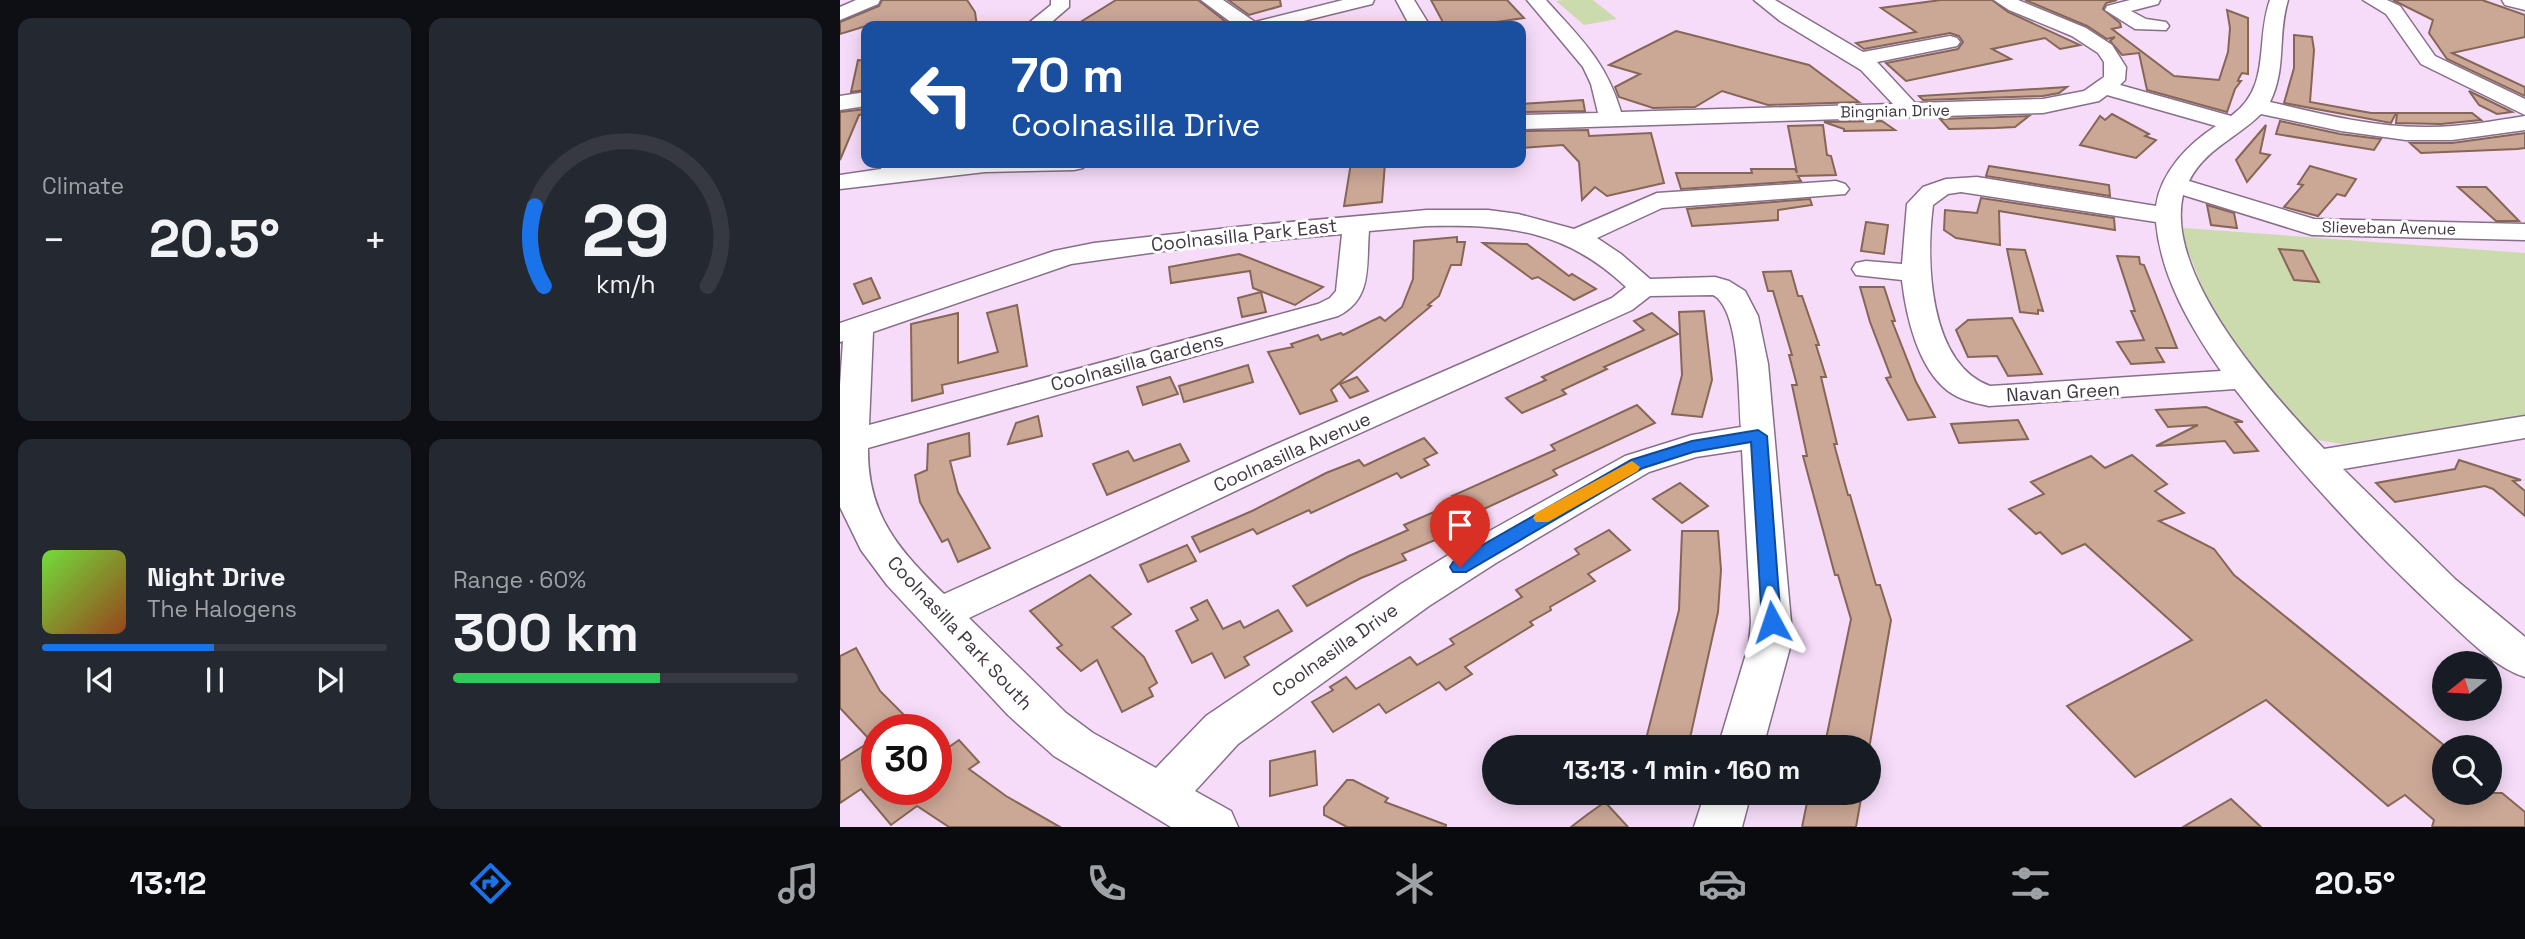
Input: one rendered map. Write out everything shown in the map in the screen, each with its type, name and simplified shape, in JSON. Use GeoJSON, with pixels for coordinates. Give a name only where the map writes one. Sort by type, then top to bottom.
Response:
{"type":"FeatureCollection","features":[{"type":"Feature","properties":{"kind":"main road"},"geometry":{"type":"LineString","coordinates":[[2513,0],[2525,4]]}},
{"type":"Feature","properties":{"kind":"street"},"geometry":{"type":"LineString","coordinates":[[840,14],[871,0]]}},
{"type":"Feature","properties":{"kind":"street"},"geometry":{"type":"LineString","coordinates":[[1042,21],[1060,7],[1059,0]]}},
{"type":"Feature","properties":{"kind":"street"},"geometry":{"type":"LineString","coordinates":[[1210,0],[1242,21]]}},
{"type":"Feature","properties":{"kind":"street"},"geometry":{"type":"LineString","coordinates":[[1281,21],[1365,0]]}},
{"type":"Feature","properties":{"kind":"street"},"geometry":{"type":"LineString","coordinates":[[1405,0],[1417,21]]}},
{"type":"Feature","properties":{"kind":"street"},"geometry":{"type":"LineString","coordinates":[[1536,0],[1592,65],[1602,84],[1611,118]]}},
{"type":"Feature","properties":{"kind":"street"},"geometry":{"type":"LineString","coordinates":[[1765,0],[1788,19],[1860,60],[1890,86],[1909,111]]}},
{"type":"Feature","properties":{"kind":"street"},"geometry":{"type":"LineString","coordinates":[[2003,0],[2095,41],[2106,50],[2116,66],[2114,80],[2105,88]]}},
{"type":"Feature","properties":{"kind":"street"},"geometry":{"type":"LineString","coordinates":[[2151,0],[2113,10],[2142,25],[2159,26]]}},
{"type":"Feature","properties":{"kind":"street"},"geometry":{"type":"LineString","coordinates":[[2279,0],[2273,18],[2273,71],[2268,87],[2256,106],[2188,160],[2169,202],[2175,253],[2192,300],[2224,356],[2317,462],[2412,564],[2464,611],[2525,660]]}},
{"type":"Feature","properties":{"kind":"street"},"geometry":{"type":"LineString","coordinates":[[2372,0],[2393,10],[2428,60],[2525,108]]}},
{"type":"Feature","properties":{"kind":"street"},"geometry":{"type":"LineString","coordinates":[[1860,60],[1950,42]]}},
{"type":"Feature","properties":{"kind":"street"},"geometry":{"type":"LineString","coordinates":[[2105,88],[2235,124]]}},
{"type":"Feature","properties":{"kind":"street","name":"Bingnian Drive"},"geometry":{"type":"LineString","coordinates":[[1526,122],[2043,106],[2080,99],[2105,88]]}},
{"type":"Feature","properties":{"kind":"street"},"geometry":{"type":"LineString","coordinates":[[840,103],[861,100]]}},
{"type":"Feature","properties":{"kind":"street"},"geometry":{"type":"LineString","coordinates":[[2256,106],[2346,125],[2395,132],[2455,132],[2525,123]]}},
{"type":"Feature","properties":{"kind":"street"},"geometry":{"type":"LineString","coordinates":[[840,176],[867,168]]}},
{"type":"Feature","properties":{"kind":"street"},"geometry":{"type":"LineString","coordinates":[[840,182],[901,168]]}},
{"type":"Feature","properties":{"kind":"street","name":"Navan Green"},"geometry":{"type":"LineString","coordinates":[[2170,216],[1977,185],[1949,186],[1933,191],[1920,204],[1914,273],[1920,308],[1944,370],[1957,383],[1975,393],[2007,396],[2243,379]]}},
{"type":"Feature","properties":{"kind":"street","name":"Slieveban Avenue"},"geometry":{"type":"LineString","coordinates":[[2176,185],[2312,227],[2525,232]]}},
{"type":"Feature","properties":{"kind":"street"},"geometry":{"type":"LineString","coordinates":[[1574,238],[1657,201],[1836,189]]}},
{"type":"Feature","properties":{"kind":"street","name":"Coolnasilla Park East"},"geometry":{"type":"LineString","coordinates":[[849,330],[1063,257],[1094,251],[1428,219],[1482,220],[1532,226],[1574,238],[1609,257],[1643,288]]}},
{"type":"Feature","properties":{"kind":"street","name":"Coolnasilla Gardens"},"geometry":{"type":"LineString","coordinates":[[851,441],[1328,310],[1340,304],[1350,292],[1356,224]]}},
{"type":"Feature","properties":{"kind":"street"},"geometry":{"type":"LineString","coordinates":[[1866,269],[1914,273]]}},
{"type":"Feature","properties":{"kind":"street"},"geometry":{"type":"LineString","coordinates":[[1643,288],[1703,285],[1727,289],[1741,311],[1751,362],[1772,622],[1770,644],[1744,735]]}},
{"type":"Feature","properties":{"kind":"street","name":"Coolnasilla Avenue"},"geometry":{"type":"LineString","coordinates":[[939,614],[1282,455],[1622,304],[1643,288]]}},
{"type":"Feature","properties":{"kind":"street","name":"Coolnasilla Park South"},"geometry":{"type":"LineString","coordinates":[[849,330],[860,349],[851,441],[852,480],[856,500],[864,522],[903,577],[1031,710],[1066,739],[1214,827]]}},
{"type":"Feature","properties":{"kind":"street"},"geometry":{"type":"LineString","coordinates":[[2317,462],[2518,435]]}},
{"type":"Feature","properties":{"kind":"street","name":"Coolnasilla Drive"},"geometry":{"type":"LineString","coordinates":[[1161,795],[1222,730],[1404,602],[1482,553],[1637,464],[1692,446],[1758,436]]}},
{"type":"Feature","properties":{"kind":"street"},"geometry":{"type":"LineString","coordinates":[[1718,827],[1724,805]]}},
{"type":"Feature","properties":{"kind":"green space"},"geometry":{"type":"Polygon","coordinates":[[[1593,0],[1617,19],[1584,25],[1556,1],[1593,0]]]}},
{"type":"Feature","properties":{"kind":"green space"},"geometry":{"type":"Polygon","coordinates":[[[2184,228],[2525,253],[2525,420],[2488,426],[2477,423],[2342,444],[2317,440],[2276,402],[2215,319],[2184,241],[2184,228]]]}},
{"type":"Feature","properties":{"kind":"building"},"geometry":{"type":"Polygon","coordinates":[[[882,0],[967,0],[975,12],[976,21],[861,21],[861,28],[840,34],[840,22],[879,6],[882,0]]]}},
{"type":"Feature","properties":{"kind":"building"},"geometry":{"type":"Polygon","coordinates":[[[1116,0],[1198,0],[1225,21],[1082,21],[1116,0]]]}},
{"type":"Feature","properties":{"kind":"building"},"geometry":{"type":"Polygon","coordinates":[[[1228,0],[1280,0],[1281,6],[1249,15],[1228,0]]]}},
{"type":"Feature","properties":{"kind":"building"},"geometry":{"type":"Polygon","coordinates":[[[1431,0],[1507,0],[1524,18],[1503,21],[1442,21],[1431,0]]]}},
{"type":"Feature","properties":{"kind":"building"},"geometry":{"type":"Polygon","coordinates":[[[1941,0],[1992,0],[2008,12],[2080,45],[2060,49],[2045,38],[1992,49],[2011,59],[1906,81],[1886,63],[1958,49],[1963,42],[1959,36],[1950,33],[1864,49],[1856,43],[1916,32],[1881,8],[1941,0]]]}},
{"type":"Feature","properties":{"kind":"building"},"geometry":{"type":"Polygon","coordinates":[[[2025,0],[2117,0],[2106,3],[2103,9],[2120,23],[2121,27],[2112,29],[2174,76],[2219,80],[2228,52],[2230,28],[2227,10],[2248,18],[2248,74],[2242,73],[2239,78],[2238,81],[2241,81],[2235,89],[2227,112],[2147,90],[2139,53],[2122,55],[2110,41],[2115,37],[2107,39],[2087,26],[2025,0]]]}},
{"type":"Feature","properties":{"kind":"building"},"geometry":{"type":"Polygon","coordinates":[[[2393,0],[2482,0],[2525,15],[2525,37],[2452,53],[2525,87],[2525,96],[2447,59],[2429,33],[2433,20],[2393,0]]]}},
{"type":"Feature","properties":{"kind":"building"},"geometry":{"type":"Polygon","coordinates":[[[1676,31],[1809,65],[1859,102],[1768,105],[1722,91],[1695,107],[1653,108],[1619,97],[1615,87],[1640,74],[1609,65],[1676,31]]]}},
{"type":"Feature","properties":{"kind":"building"},"geometry":{"type":"Polygon","coordinates":[[[2294,35],[2312,37],[2314,50],[2310,102],[2371,113],[2396,113],[2391,123],[2284,103],[2294,68],[2294,35]]]}},
{"type":"Feature","properties":{"kind":"building"},"geometry":{"type":"Polygon","coordinates":[[[858,60],[861,60],[861,91],[851,92],[858,60]]]}},
{"type":"Feature","properties":{"kind":"building"},"geometry":{"type":"Polygon","coordinates":[[[2067,87],[2059,93],[2043,96],[1923,100],[1919,96],[2067,87]]]}},
{"type":"Feature","properties":{"kind":"building"},"geometry":{"type":"Polygon","coordinates":[[[2469,91],[2512,112],[2497,114],[2479,105],[2469,91]]]}},
{"type":"Feature","properties":{"kind":"building"},"geometry":{"type":"Polygon","coordinates":[[[1583,100],[1585,111],[1526,112],[1526,104],[1583,100]]]}},
{"type":"Feature","properties":{"kind":"building"},"geometry":{"type":"Polygon","coordinates":[[[861,110],[840,160],[840,112],[861,110]]]}},
{"type":"Feature","properties":{"kind":"building"},"geometry":{"type":"Polygon","coordinates":[[[2397,113],[2472,113],[2481,120],[2441,124],[2396,123],[2397,113]]]}},
{"type":"Feature","properties":{"kind":"building"},"geometry":{"type":"Polygon","coordinates":[[[2112,114],[2149,134],[2145,136],[2156,140],[2136,158],[2080,145],[2100,116],[2105,120],[2112,114]]]}},
{"type":"Feature","properties":{"kind":"building"},"geometry":{"type":"Polygon","coordinates":[[[2029,116],[2015,127],[1995,128],[1949,129],[1940,119],[2029,116]]]}},
{"type":"Feature","properties":{"kind":"building"},"geometry":{"type":"Polygon","coordinates":[[[1882,121],[1895,130],[1844,131],[1824,122],[1882,121]]]}},
{"type":"Feature","properties":{"kind":"building"},"geometry":{"type":"Polygon","coordinates":[[[2280,121],[2340,134],[2381,139],[2374,150],[2276,134],[2280,121]]]}},
{"type":"Feature","properties":{"kind":"building"},"geometry":{"type":"Polygon","coordinates":[[[1823,125],[1827,155],[1831,156],[1836,175],[1798,176],[1801,181],[1681,189],[1676,173],[1752,173],[1751,169],[1795,169],[1797,173],[1788,126],[1823,125]]]}},
{"type":"Feature","properties":{"kind":"building"},"geometry":{"type":"Polygon","coordinates":[[[2266,125],[2260,153],[2270,155],[2247,182],[2236,160],[2266,125]]]}},
{"type":"Feature","properties":{"kind":"building"},"geometry":{"type":"Polygon","coordinates":[[[1588,130],[1589,136],[1651,133],[1664,183],[1607,196],[1595,187],[1582,200],[1579,162],[1563,145],[1526,148],[1526,131],[1588,130]]]}},
{"type":"Feature","properties":{"kind":"building"},"geometry":{"type":"Polygon","coordinates":[[[2525,133],[2525,148],[2517,149],[2421,153],[2410,143],[2452,143],[2525,133]]]}},
{"type":"Feature","properties":{"kind":"building"},"geometry":{"type":"Polygon","coordinates":[[[1989,166],[2109,185],[2110,196],[1986,176],[1989,166]]]}},
{"type":"Feature","properties":{"kind":"building"},"geometry":{"type":"Polygon","coordinates":[[[2310,166],[2356,179],[2345,196],[2337,194],[2318,216],[2284,207],[2303,185],[2298,184],[2310,166]]]}},
{"type":"Feature","properties":{"kind":"building"},"geometry":{"type":"Polygon","coordinates":[[[1350,168],[1385,168],[1382,202],[1344,206],[1350,168]]]}},
{"type":"Feature","properties":{"kind":"building"},"geometry":{"type":"Polygon","coordinates":[[[2458,187],[2486,187],[2519,221],[2496,221],[2458,187]]]}},
{"type":"Feature","properties":{"kind":"building"},"geometry":{"type":"Polygon","coordinates":[[[1981,198],[2114,218],[2115,230],[1999,211],[2000,245],[1956,238],[1944,230],[1945,210],[1977,213],[1981,198]]]}},
{"type":"Feature","properties":{"kind":"building"},"geometry":{"type":"Polygon","coordinates":[[[1810,199],[1812,205],[1778,210],[1778,220],[1692,226],[1687,209],[1810,199]]]}},
{"type":"Feature","properties":{"kind":"building"},"geometry":{"type":"Polygon","coordinates":[[[2207,205],[2234,213],[2237,228],[2211,225],[2207,205]]]}},
{"type":"Feature","properties":{"kind":"building"},"geometry":{"type":"Polygon","coordinates":[[[1866,222],[1888,225],[1884,254],[1861,251],[1866,222]]]}},
{"type":"Feature","properties":{"kind":"building"},"geometry":{"type":"Polygon","coordinates":[[[1457,237],[1457,242],[1465,242],[1461,265],[1451,265],[1439,296],[1428,305],[1431,306],[1331,390],[1337,401],[1300,414],[1268,352],[1293,347],[1291,344],[1318,335],[1321,340],[1341,333],[1343,335],[1380,317],[1385,321],[1402,307],[1413,279],[1414,241],[1457,237]]]}},
{"type":"Feature","properties":{"kind":"building"},"geometry":{"type":"Polygon","coordinates":[[[1483,243],[1527,244],[1569,276],[1572,274],[1596,289],[1574,300],[1538,277],[1532,279],[1483,243]]]}},
{"type":"Feature","properties":{"kind":"building"},"geometry":{"type":"Polygon","coordinates":[[[2007,249],[2025,250],[2043,311],[2038,310],[2038,314],[2020,312],[2007,249]]]}},
{"type":"Feature","properties":{"kind":"building"},"geometry":{"type":"Polygon","coordinates":[[[2279,249],[2303,251],[2319,282],[2294,280],[2279,249]]]}},
{"type":"Feature","properties":{"kind":"building"},"geometry":{"type":"Polygon","coordinates":[[[1239,254],[1323,287],[1295,305],[1253,288],[1250,271],[1171,283],[1169,267],[1239,254]]]}},
{"type":"Feature","properties":{"kind":"building"},"geometry":{"type":"Polygon","coordinates":[[[2117,256],[2139,257],[2140,264],[2144,265],[2177,348],[2156,348],[2164,362],[2131,364],[2117,342],[2144,340],[2131,311],[2135,311],[2117,256]]]}},
{"type":"Feature","properties":{"kind":"building"},"geometry":{"type":"Polygon","coordinates":[[[1791,271],[1798,296],[1802,296],[1819,345],[1816,345],[1826,377],[1821,377],[1837,444],[1834,444],[1848,495],[1876,585],[1880,585],[1891,620],[1871,735],[1827,735],[1851,619],[1838,575],[1835,575],[1803,456],[1807,456],[1792,385],[1797,385],[1789,355],[1792,355],[1773,291],[1768,291],[1763,272],[1791,271]]]}},
{"type":"Feature","properties":{"kind":"building"},"geometry":{"type":"Polygon","coordinates":[[[871,278],[880,298],[863,304],[854,284],[871,278]]]}},
{"type":"Feature","properties":{"kind":"building"},"geometry":{"type":"Polygon","coordinates":[[[1860,287],[1884,287],[1895,321],[1892,321],[1916,382],[1935,417],[1908,420],[1886,378],[1891,377],[1860,287]]]}},
{"type":"Feature","properties":{"kind":"building"},"geometry":{"type":"Polygon","coordinates":[[[1261,292],[1266,312],[1242,317],[1238,298],[1261,292]]]}},
{"type":"Feature","properties":{"kind":"building"},"geometry":{"type":"Polygon","coordinates":[[[1017,305],[1027,366],[942,385],[943,393],[912,401],[911,324],[958,313],[958,363],[998,352],[987,313],[1017,305]]]}},
{"type":"Feature","properties":{"kind":"building"},"geometry":{"type":"Polygon","coordinates":[[[1704,311],[1712,380],[1702,417],[1672,414],[1682,375],[1679,312],[1704,311]]]}},
{"type":"Feature","properties":{"kind":"building"},"geometry":{"type":"Polygon","coordinates":[[[1652,313],[1678,334],[1604,367],[1607,369],[1562,390],[1566,394],[1522,413],[1506,398],[1546,380],[1542,377],[1644,330],[1634,321],[1652,313]]]}},
{"type":"Feature","properties":{"kind":"building"},"geometry":{"type":"Polygon","coordinates":[[[2012,318],[2042,374],[2008,376],[1997,356],[1968,357],[1956,330],[1968,320],[2012,318]]]}},
{"type":"Feature","properties":{"kind":"building"},"geometry":{"type":"Polygon","coordinates":[[[1248,365],[1253,382],[1184,402],[1179,386],[1248,365]]]}},
{"type":"Feature","properties":{"kind":"building"},"geometry":{"type":"Polygon","coordinates":[[[1170,377],[1178,394],[1143,405],[1137,387],[1170,377]]]}},
{"type":"Feature","properties":{"kind":"building"},"geometry":{"type":"Polygon","coordinates":[[[1357,377],[1368,391],[1350,398],[1340,384],[1357,377]]]}},
{"type":"Feature","properties":{"kind":"building"},"geometry":{"type":"Polygon","coordinates":[[[1637,405],[1655,423],[1553,470],[1557,475],[1456,522],[1461,529],[1402,554],[1406,560],[1361,578],[1307,606],[1293,586],[1349,556],[1408,530],[1404,525],[1457,502],[1452,496],[1555,450],[1551,445],[1637,405]]]}},
{"type":"Feature","properties":{"kind":"building"},"geometry":{"type":"Polygon","coordinates":[[[2206,407],[2243,422],[2235,422],[2258,451],[2234,453],[2225,441],[2156,446],[2198,425],[2168,427],[2156,410],[2206,407]]]}},
{"type":"Feature","properties":{"kind":"building"},"geometry":{"type":"Polygon","coordinates":[[[1038,416],[1042,436],[1008,444],[1016,423],[1038,416]]]}},
{"type":"Feature","properties":{"kind":"building"},"geometry":{"type":"Polygon","coordinates":[[[2018,420],[2028,439],[1959,443],[1951,424],[2018,420]]]}},
{"type":"Feature","properties":{"kind":"building"},"geometry":{"type":"Polygon","coordinates":[[[969,433],[970,456],[950,461],[958,492],[990,548],[958,562],[948,539],[942,542],[920,502],[915,475],[927,470],[928,444],[969,433]]]}},
{"type":"Feature","properties":{"kind":"building"},"geometry":{"type":"Polygon","coordinates":[[[1424,438],[1437,453],[1424,459],[1429,465],[1401,478],[1397,473],[1311,513],[1309,510],[1257,534],[1253,529],[1200,552],[1192,537],[1252,511],[1326,473],[1359,460],[1364,466],[1424,438]]]}},
{"type":"Feature","properties":{"kind":"building"},"geometry":{"type":"Polygon","coordinates":[[[1180,444],[1189,461],[1107,495],[1093,464],[1128,451],[1134,461],[1180,444]]]}},
{"type":"Feature","properties":{"kind":"building"},"geometry":{"type":"Polygon","coordinates":[[[2132,455],[2167,484],[2155,491],[2184,513],[2159,521],[2214,549],[2234,575],[2432,735],[2432,805],[2502,805],[2502,793],[2525,812],[2525,827],[2432,827],[2434,820],[2405,795],[2388,806],[2266,700],[2135,777],[2067,706],[2192,640],[2085,544],[2062,554],[2040,532],[2036,534],[2009,509],[2044,494],[2031,482],[2091,456],[2105,468],[2132,455]]]}},
{"type":"Feature","properties":{"kind":"building"},"geometry":{"type":"Polygon","coordinates":[[[2459,460],[2521,480],[2513,481],[2525,491],[2525,516],[2493,489],[2485,486],[2395,502],[2376,483],[2455,469],[2459,460]]]}},
{"type":"Feature","properties":{"kind":"building"},"geometry":{"type":"Polygon","coordinates":[[[1680,483],[1708,506],[1682,523],[1653,499],[1680,483]]]}},
{"type":"Feature","properties":{"kind":"building"},"geometry":{"type":"Polygon","coordinates":[[[1609,530],[1630,550],[1588,574],[1595,581],[1550,607],[1551,610],[1530,622],[1533,625],[1465,667],[1472,674],[1446,690],[1439,682],[1386,713],[1379,704],[1333,732],[1312,702],[1333,690],[1330,687],[1346,677],[1356,689],[1410,657],[1417,665],[1454,644],[1450,639],[1522,597],[1516,590],[1579,554],[1575,549],[1609,530]]]}},
{"type":"Feature","properties":{"kind":"building"},"geometry":{"type":"Polygon","coordinates":[[[1682,531],[1718,531],[1721,570],[1718,612],[1691,735],[1647,735],[1679,610],[1682,531]]]}},
{"type":"Feature","properties":{"kind":"building"},"geometry":{"type":"Polygon","coordinates":[[[1187,545],[1196,561],[1148,582],[1140,565],[1187,545]]]}},
{"type":"Feature","properties":{"kind":"building"},"geometry":{"type":"Polygon","coordinates":[[[1090,575],[1131,614],[1112,627],[1144,657],[1157,683],[1149,688],[1153,696],[1122,712],[1097,660],[1081,671],[1057,648],[1062,645],[1030,611],[1090,575]]]}},
{"type":"Feature","properties":{"kind":"building"},"geometry":{"type":"Polygon","coordinates":[[[1207,600],[1223,629],[1240,621],[1244,628],[1278,610],[1292,631],[1244,657],[1249,665],[1225,678],[1212,653],[1192,663],[1176,631],[1198,620],[1191,608],[1207,600]]]}},
{"type":"Feature","properties":{"kind":"building"},"geometry":{"type":"Polygon","coordinates":[[[856,648],[880,691],[903,714],[861,714],[861,730],[840,708],[840,656],[856,648]]]}},
{"type":"Feature","properties":{"kind":"building"},"geometry":{"type":"Polygon","coordinates":[[[959,740],[979,762],[969,769],[1006,796],[1060,827],[949,827],[917,806],[891,825],[874,805],[952,805],[952,745],[959,740]]]}},
{"type":"Feature","properties":{"kind":"building"},"geometry":{"type":"Polygon","coordinates":[[[861,747],[861,789],[840,803],[840,761],[861,747]]]}},
{"type":"Feature","properties":{"kind":"building"},"geometry":{"type":"Polygon","coordinates":[[[1315,751],[1317,785],[1270,796],[1270,761],[1315,751]]]}},
{"type":"Feature","properties":{"kind":"building"},"geometry":{"type":"Polygon","coordinates":[[[1347,780],[1353,780],[1388,798],[1385,802],[1446,827],[1347,827],[1324,815],[1324,807],[1347,780]]]}},
{"type":"Feature","properties":{"kind":"building"},"geometry":{"type":"Polygon","coordinates":[[[2231,799],[2261,827],[2183,827],[2231,799]]]}},
{"type":"Feature","properties":{"kind":"building"},"geometry":{"type":"Polygon","coordinates":[[[1601,805],[1608,805],[1628,827],[1571,827],[1601,805]]]}},
{"type":"Feature","properties":{"kind":"building"},"geometry":{"type":"Polygon","coordinates":[[[1807,805],[1860,805],[1856,827],[1802,827],[1807,805]]]}},
{"type":"Feature","properties":{"kind":"slow traffic"},"geometry":{"type":"LineString","coordinates":[[1542,518],[1632,467]]}},
{"type":"Feature","properties":{"kind":"route"},"geometry":{"type":"LineString","coordinates":[[1460,567],[1637,464],[1692,446],[1758,436],[1772,622]]}}]}
